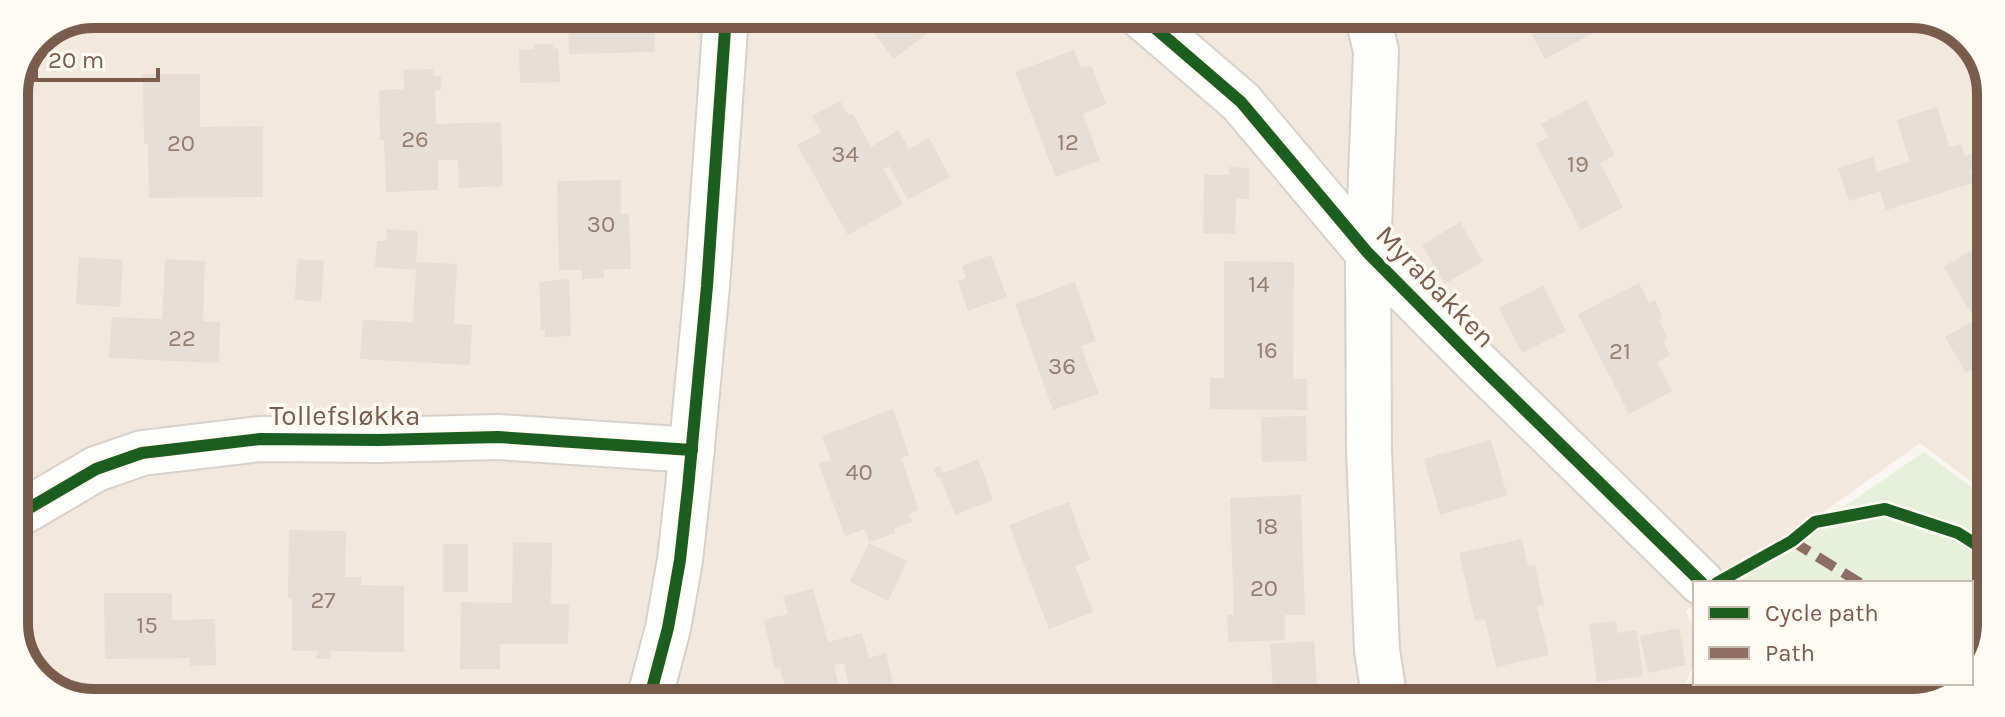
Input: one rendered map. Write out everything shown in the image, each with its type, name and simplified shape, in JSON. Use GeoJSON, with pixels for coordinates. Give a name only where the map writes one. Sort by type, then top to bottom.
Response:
{"type":"FeatureCollection","features":[{"type":"Feature","properties":{"kind":"street"},"geometry":{"type":"LineString","coordinates":[[652,689],[668,628],[680,560],[707,286],[725,28]]}},
{"type":"Feature","properties":{"kind":"street","name":"Myrabakken"},"geometry":{"type":"LineString","coordinates":[[1155,28],[1241,102],[1368,253],[1700,581]]}},
{"type":"Feature","properties":{"kind":"street"},"geometry":{"type":"LineString","coordinates":[[1368,253],[1376,51],[1371,28]]}},
{"type":"Feature","properties":{"kind":"street","name":"Myrabakken"},"geometry":{"type":"LineString","coordinates":[[1368,253],[1369,450],[1376,635],[1383,689]]}},
{"type":"Feature","properties":{"kind":"street","name":"Tollefsløkka"},"geometry":{"type":"LineString","coordinates":[[28,509],[96,469],[142,453],[260,439],[498,437],[692,450]]}},
{"type":"Feature","properties":{"kind":"shaded area"},"geometry":{"type":"Polygon","coordinates":[[[94,28],[1924,29],[1958,47],[1976,81],[1977,486],[1920,443],[1727,581],[1693,581],[1693,606],[1686,611],[1693,628],[1693,665],[1684,689],[81,688],[54,675],[42,663],[33,648],[28,627],[28,94],[33,69],[47,47],[57,39],[81,29],[94,28]]]}},
{"type":"Feature","properties":{"kind":"green space"},"geometry":{"type":"Polygon","coordinates":[[[1924,452],[1977,491],[1977,623],[1973,644],[1973,581],[1735,581],[1924,452]]]}},
{"type":"Feature","properties":{"kind":"green space"},"geometry":{"type":"Polygon","coordinates":[[[1693,673],[1693,685],[1932,685],[1911,689],[1686,689],[1693,673]]]}},
{"type":"Feature","properties":{"kind":"building"},"geometry":{"type":"Polygon","coordinates":[[[568,28],[654,28],[655,52],[569,54],[568,28]]]}},
{"type":"Feature","properties":{"kind":"building"},"geometry":{"type":"Polygon","coordinates":[[[870,28],[931,28],[932,29],[894,59],[870,28]]]}},
{"type":"Feature","properties":{"kind":"building"},"geometry":{"type":"Polygon","coordinates":[[[1528,28],[1600,28],[1601,29],[1545,59],[1528,28]]]}},
{"type":"Feature","properties":{"kind":"building"},"geometry":{"type":"Polygon","coordinates":[[[534,44],[553,44],[553,49],[558,48],[560,82],[520,83],[519,50],[534,49],[534,44]]]}},
{"type":"Feature","properties":{"kind":"building"},"geometry":{"type":"Polygon","coordinates":[[[1074,50],[1081,68],[1091,65],[1106,104],[1083,114],[1100,160],[1056,177],[1015,72],[1074,50]]]}},
{"type":"Feature","properties":{"kind":"building"},"geometry":{"type":"Polygon","coordinates":[[[433,69],[433,76],[441,76],[441,90],[435,90],[436,124],[501,122],[503,186],[459,188],[458,160],[438,160],[438,190],[386,192],[384,140],[380,140],[379,90],[404,89],[403,70],[433,69]]]}},
{"type":"Feature","properties":{"kind":"building"},"geometry":{"type":"Polygon","coordinates":[[[143,74],[200,74],[200,127],[263,126],[263,197],[149,198],[143,74]]]}},
{"type":"Feature","properties":{"kind":"building"},"geometry":{"type":"Polygon","coordinates":[[[1586,100],[1615,155],[1600,163],[1623,207],[1581,230],[1536,144],[1548,137],[1541,124],[1586,100]]]}},
{"type":"Feature","properties":{"kind":"building"},"geometry":{"type":"Polygon","coordinates":[[[840,101],[849,116],[853,114],[871,147],[898,130],[909,149],[929,138],[950,177],[908,200],[889,166],[883,169],[903,204],[848,235],[797,145],[821,132],[812,116],[840,101]]]}},
{"type":"Feature","properties":{"kind":"building"},"geometry":{"type":"Polygon","coordinates":[[[1937,107],[1949,147],[1961,144],[1965,156],[1977,152],[1977,168],[1969,170],[1973,183],[1886,210],[1880,191],[1849,201],[1838,168],[1873,157],[1877,172],[1909,160],[1897,120],[1937,107]]]}},
{"type":"Feature","properties":{"kind":"building"},"geometry":{"type":"Polygon","coordinates":[[[1229,167],[1249,168],[1249,199],[1236,199],[1235,234],[1203,233],[1204,175],[1229,175],[1229,167]]]}},
{"type":"Feature","properties":{"kind":"building"},"geometry":{"type":"Polygon","coordinates":[[[621,180],[621,214],[629,214],[631,269],[603,269],[604,278],[582,279],[582,270],[559,270],[557,181],[621,180]]]}},
{"type":"Feature","properties":{"kind":"building"},"geometry":{"type":"Polygon","coordinates":[[[1460,222],[1483,261],[1445,284],[1422,245],[1460,222]]]}},
{"type":"Feature","properties":{"kind":"building"},"geometry":{"type":"Polygon","coordinates":[[[387,229],[418,231],[416,262],[457,264],[454,324],[472,325],[470,365],[360,359],[363,320],[413,322],[416,270],[375,267],[377,241],[386,241],[387,229]]]}},
{"type":"Feature","properties":{"kind":"building"},"geometry":{"type":"Polygon","coordinates":[[[1977,247],[1977,367],[1966,373],[1945,337],[1975,320],[1944,267],[1977,247]]]}},
{"type":"Feature","properties":{"kind":"building"},"geometry":{"type":"Polygon","coordinates":[[[991,255],[1007,297],[968,311],[958,281],[966,278],[962,266],[991,255]]]}},
{"type":"Feature","properties":{"kind":"building"},"geometry":{"type":"Polygon","coordinates":[[[79,257],[123,260],[120,307],[76,304],[79,257]]]}},
{"type":"Feature","properties":{"kind":"building"},"geometry":{"type":"Polygon","coordinates":[[[165,259],[205,261],[203,321],[220,322],[219,363],[109,358],[112,317],[162,319],[165,259]]]}},
{"type":"Feature","properties":{"kind":"building"},"geometry":{"type":"Polygon","coordinates":[[[297,259],[324,261],[321,302],[295,300],[297,259]]]}},
{"type":"Feature","properties":{"kind":"building"},"geometry":{"type":"Polygon","coordinates":[[[1224,261],[1294,262],[1293,379],[1307,379],[1307,410],[1210,409],[1210,378],[1224,378],[1224,261]]]}},
{"type":"Feature","properties":{"kind":"building"},"geometry":{"type":"Polygon","coordinates":[[[569,279],[571,336],[545,337],[545,330],[541,330],[539,282],[569,279]]]}},
{"type":"Feature","properties":{"kind":"building"},"geometry":{"type":"Polygon","coordinates":[[[1075,282],[1096,341],[1081,346],[1099,394],[1053,410],[1015,304],[1075,282]]]}},
{"type":"Feature","properties":{"kind":"building"},"geometry":{"type":"Polygon","coordinates":[[[1639,283],[1649,303],[1655,300],[1663,318],[1659,321],[1668,338],[1663,341],[1670,355],[1657,362],[1672,391],[1629,414],[1578,314],[1639,283]]]}},
{"type":"Feature","properties":{"kind":"building"},"geometry":{"type":"Polygon","coordinates":[[[1543,286],[1566,331],[1522,353],[1499,308],[1543,286]]]}},
{"type":"Feature","properties":{"kind":"building"},"geometry":{"type":"Polygon","coordinates":[[[893,409],[909,455],[901,458],[919,510],[909,514],[912,522],[894,528],[895,533],[869,542],[865,529],[845,536],[819,464],[831,460],[822,436],[893,409]]]}},
{"type":"Feature","properties":{"kind":"building"},"geometry":{"type":"Polygon","coordinates":[[[1306,416],[1307,461],[1262,462],[1261,417],[1306,416]]]}},
{"type":"Feature","properties":{"kind":"building"},"geometry":{"type":"Polygon","coordinates":[[[1491,440],[1507,495],[1440,515],[1424,459],[1491,440]]]}},
{"type":"Feature","properties":{"kind":"building"},"geometry":{"type":"Polygon","coordinates":[[[978,459],[993,500],[955,515],[934,468],[940,466],[943,473],[978,459]]]}},
{"type":"Feature","properties":{"kind":"building"},"geometry":{"type":"Polygon","coordinates":[[[1301,495],[1305,615],[1285,615],[1285,640],[1228,642],[1227,615],[1234,615],[1230,498],[1301,495]]]}},
{"type":"Feature","properties":{"kind":"building"},"geometry":{"type":"Polygon","coordinates":[[[1069,502],[1090,560],[1075,566],[1093,612],[1049,629],[1009,525],[1069,502]]]}},
{"type":"Feature","properties":{"kind":"building"},"geometry":{"type":"Polygon","coordinates":[[[289,530],[346,531],[345,577],[362,577],[361,585],[404,586],[404,652],[331,651],[331,659],[316,659],[317,651],[292,651],[292,599],[288,599],[289,530]]]}},
{"type":"Feature","properties":{"kind":"building"},"geometry":{"type":"Polygon","coordinates":[[[1522,539],[1528,566],[1535,565],[1544,605],[1537,607],[1549,655],[1496,667],[1485,619],[1475,621],[1459,553],[1522,539]]]}},
{"type":"Feature","properties":{"kind":"building"},"geometry":{"type":"Polygon","coordinates":[[[513,542],[552,543],[551,604],[569,604],[568,644],[500,644],[500,669],[460,669],[461,602],[512,603],[513,542]]]}},
{"type":"Feature","properties":{"kind":"building"},"geometry":{"type":"Polygon","coordinates":[[[869,543],[907,561],[888,601],[850,582],[869,543]]]}},
{"type":"Feature","properties":{"kind":"building"},"geometry":{"type":"Polygon","coordinates":[[[443,544],[468,544],[468,592],[443,592],[443,544]]]}},
{"type":"Feature","properties":{"kind":"building"},"geometry":{"type":"Polygon","coordinates":[[[813,589],[828,642],[862,633],[869,658],[886,653],[894,689],[849,689],[844,663],[834,665],[839,689],[785,689],[780,668],[775,669],[764,620],[788,614],[783,596],[813,589]]]}},
{"type":"Feature","properties":{"kind":"building"},"geometry":{"type":"Polygon","coordinates":[[[104,593],[172,593],[172,620],[215,619],[216,665],[190,666],[190,658],[105,659],[104,593]]]}},
{"type":"Feature","properties":{"kind":"building"},"geometry":{"type":"Polygon","coordinates":[[[1616,621],[1617,633],[1637,630],[1643,676],[1597,682],[1589,624],[1616,621]]]}},
{"type":"Feature","properties":{"kind":"building"},"geometry":{"type":"Polygon","coordinates":[[[1679,628],[1686,665],[1648,673],[1640,636],[1679,628]]]}},
{"type":"Feature","properties":{"kind":"building"},"geometry":{"type":"Polygon","coordinates":[[[1314,641],[1317,684],[1273,687],[1270,644],[1314,641]]]}},
{"type":"Feature","properties":{"kind":"marked path"},"geometry":{"type":"LineString","coordinates":[[1792,541],[1857,581]]}},
{"type":"Feature","properties":{"kind":"cycle path"},"geometry":{"type":"LineString","coordinates":[[652,689],[668,628],[688,488],[707,286],[725,28]]}},
{"type":"Feature","properties":{"kind":"cycle path"},"geometry":{"type":"LineString","coordinates":[[1155,28],[1241,102],[1368,253],[1700,581]]}},
{"type":"Feature","properties":{"kind":"cycle path"},"geometry":{"type":"LineString","coordinates":[[28,509],[96,469],[142,453],[260,439],[498,437],[692,450]]}},
{"type":"Feature","properties":{"kind":"cycle path"},"geometry":{"type":"LineString","coordinates":[[1721,581],[1792,541],[1815,522],[1885,509],[1958,533],[1977,545]]}}]}
